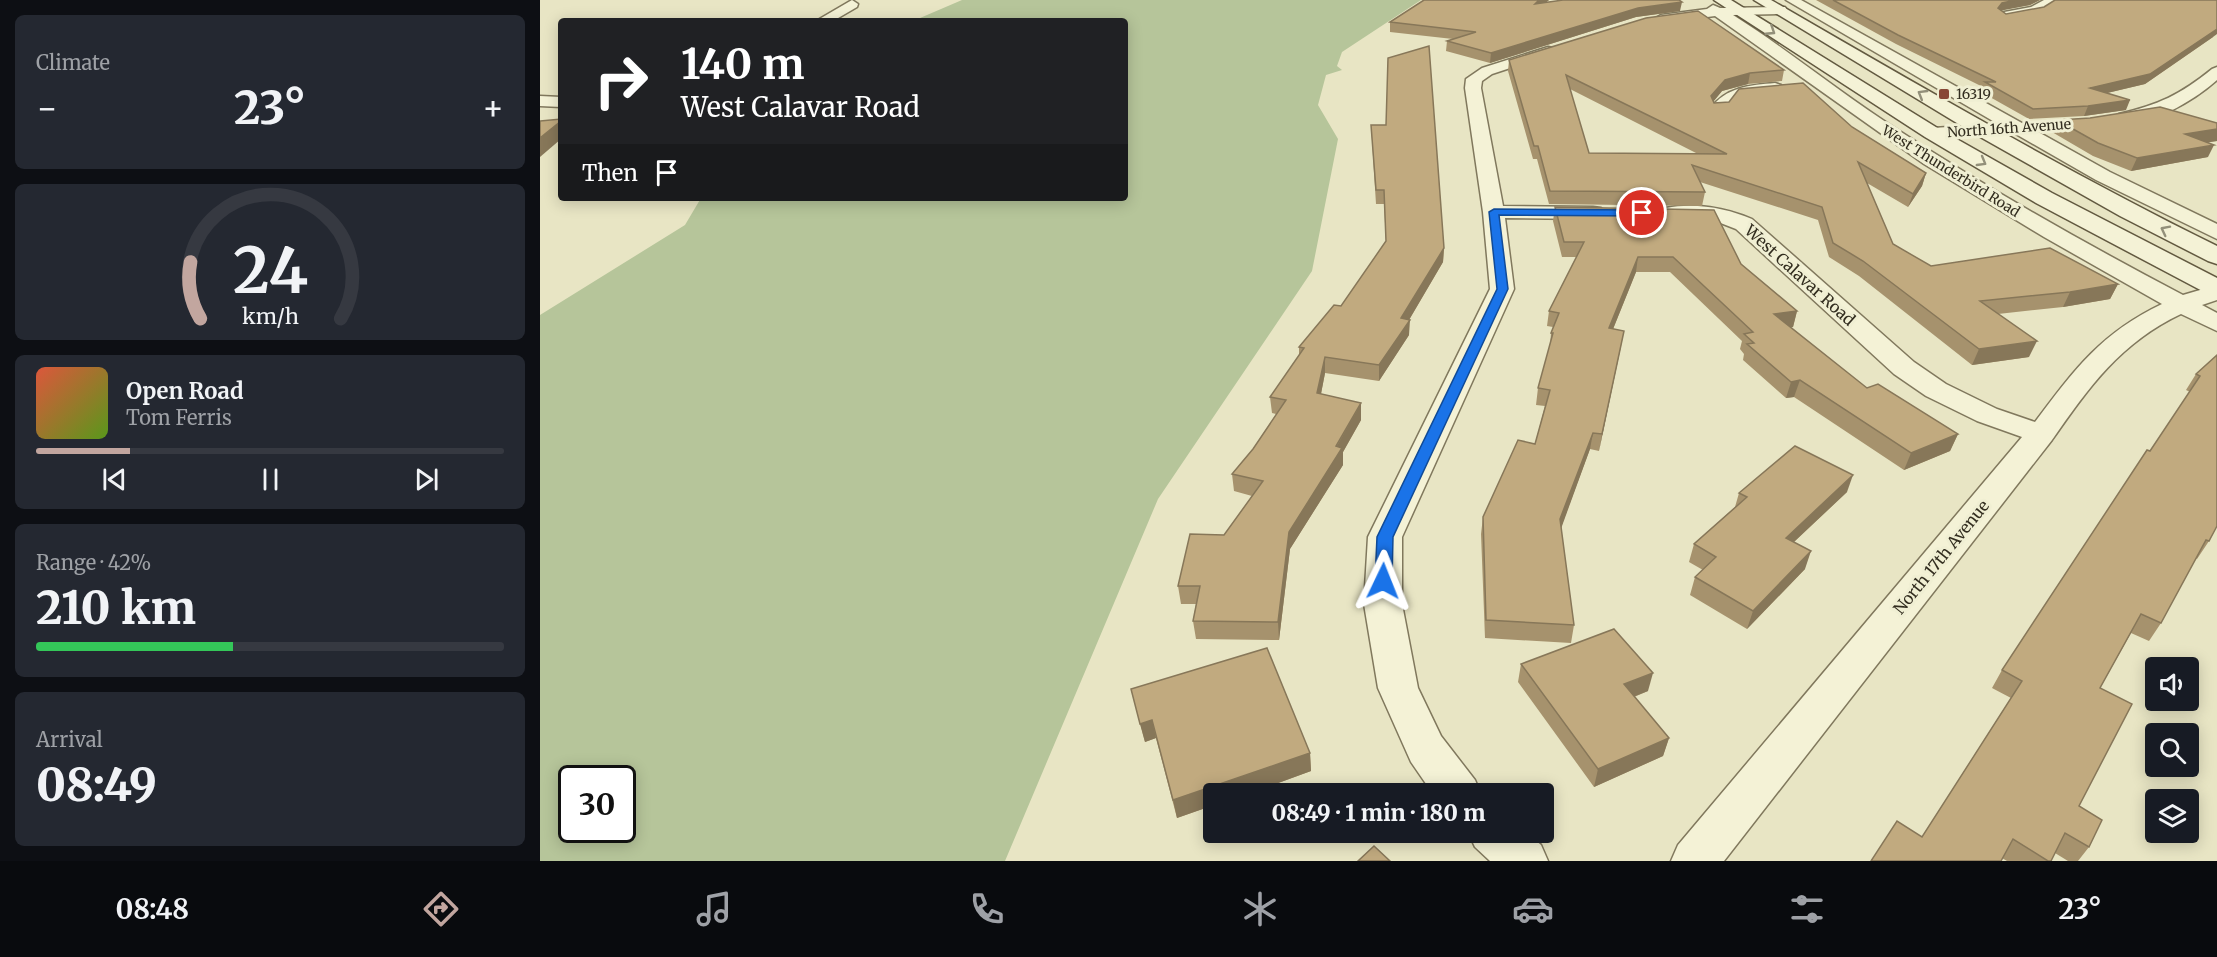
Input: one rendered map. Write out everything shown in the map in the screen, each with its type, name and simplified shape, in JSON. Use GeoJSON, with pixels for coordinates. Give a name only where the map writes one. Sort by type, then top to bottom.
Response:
{"type":"FeatureCollection","features":[{"type":"Feature","properties":{"kind":"main road"},"geometry":{"type":"LineString","coordinates":[[1761,0],[1786,5],[1982,130],[2127,212],[2217,256]]}},
{"type":"Feature","properties":{"kind":"main road","name":"West Thunderbird Road"},"geometry":{"type":"LineString","coordinates":[[1719,6],[1740,10],[1932,133],[2044,198],[2217,290]]}},
{"type":"Feature","properties":{"kind":"street","name":"West Thunderbird Road"},"geometry":{"type":"LineString","coordinates":[[1697,0],[1719,6],[1823,86],[1974,187],[2077,248],[2217,322]]}},
{"type":"Feature","properties":{"kind":"street"},"geometry":{"type":"LineString","coordinates":[[2004,16],[2035,10],[2054,0]]}},
{"type":"Feature","properties":{"kind":"street"},"geometry":{"type":"LineString","coordinates":[[828,18],[852,4]]}},
{"type":"Feature","properties":{"kind":"street"},"geometry":{"type":"LineString","coordinates":[[1740,10],[1786,5],[2103,176],[2217,232]]}},
{"type":"Feature","properties":{"kind":"street"},"geometry":{"type":"LineString","coordinates":[[1642,22],[1719,6]]}},
{"type":"Feature","properties":{"kind":"street"},"geometry":{"type":"LineString","coordinates":[[1451,783],[1426,749],[1398,688],[1383,604],[1385,537],[1502,289],[1494,212],[1473,85],[1474,79],[1486,71],[1560,47]]}},
{"type":"Feature","properties":{"kind":"street"},"geometry":{"type":"LineString","coordinates":[[2113,120],[2169,107],[2217,72]]}},
{"type":"Feature","properties":{"kind":"street"},"geometry":{"type":"LineString","coordinates":[[1719,109],[1729,96],[1737,93],[1823,86]]}},
{"type":"Feature","properties":{"kind":"street"},"geometry":{"type":"LineString","coordinates":[[2199,87],[2217,90]]}},
{"type":"Feature","properties":{"kind":"street"},"geometry":{"type":"LineString","coordinates":[[540,101],[558,102]]}},
{"type":"Feature","properties":{"kind":"street","name":"North 16th Avenue"},"geometry":{"type":"LineString","coordinates":[[1932,133],[2050,126]]}},
{"type":"Feature","properties":{"kind":"street"},"geometry":{"type":"LineString","coordinates":[[1494,212],[1618,213]]}},
{"type":"Feature","properties":{"kind":"street","name":"West Calavar Road"},"geometry":{"type":"LineString","coordinates":[[1652,213],[1716,214],[1730,217],[1744,224],[1904,368],[1936,390],[1987,415],[2041,434]]}},
{"type":"Feature","properties":{"kind":"street","name":"North 17th Avenue"},"geometry":{"type":"LineString","coordinates":[[1695,861],[2096,363],[2122,339],[2182,305],[2217,290]]}},
{"type":"Feature","properties":{"kind":"street"},"geometry":{"type":"LineString","coordinates":[[1504,843],[1524,861]]}},
{"type":"Feature","properties":{"kind":"green space"},"geometry":{"type":"Polygon","coordinates":[[[962,0],[1421,0],[1342,52],[1337,66],[1342,70],[1326,75],[1318,105],[1338,139],[1312,271],[1158,499],[1005,861],[540,861],[540,315],[685,225],[699,201],[1128,201],[1128,18],[920,18],[962,0]]]}},
{"type":"Feature","properties":{"kind":"building"},"geometry":{"type":"Polygon","coordinates":[[[1424,0],[1539,0],[1535,4],[1563,0],[1679,0],[1682,2],[1638,8],[1491,53],[1447,41],[1476,32],[1390,22],[1424,0]]]}},
{"type":"Feature","properties":{"kind":"building"},"geometry":{"type":"Polygon","coordinates":[[[1833,0],[2016,0],[2002,3],[1998,8],[2006,14],[2044,7],[2055,0],[2217,0],[2217,29],[2150,74],[2090,88],[2130,100],[2088,106],[2033,109],[1985,82],[1996,82],[1898,35],[1833,0]]]}},
{"type":"Feature","properties":{"kind":"building"},"geometry":{"type":"Polygon","coordinates":[[[1698,11],[1784,70],[1750,73],[1725,80],[1711,96],[1714,103],[1729,102],[1739,89],[1803,83],[1852,127],[1926,173],[1913,194],[1858,162],[1893,244],[1931,266],[2050,248],[2118,284],[2070,292],[1980,301],[2037,341],[1979,349],[1863,261],[1833,243],[1822,207],[1692,165],[1705,192],[1550,191],[1538,146],[1534,146],[1509,60],[1646,18],[1698,11]],[[1566,75],[1589,153],[1727,154],[1566,75]]]}},
{"type":"Feature","properties":{"kind":"building"},"geometry":{"type":"Polygon","coordinates":[[[1429,46],[1444,248],[1401,318],[1410,320],[1379,365],[1325,357],[1317,393],[1361,403],[1336,446],[1342,448],[1289,532],[1278,622],[1193,621],[1200,586],[1178,586],[1190,534],[1224,535],[1263,481],[1232,474],[1253,449],[1286,400],[1270,397],[1304,348],[1299,347],[1334,305],[1341,306],[1386,241],[1384,190],[1376,190],[1371,125],[1386,125],[1388,58],[1429,46]]]}},
{"type":"Feature","properties":{"kind":"building"},"geometry":{"type":"Polygon","coordinates":[[[2160,107],[2217,123],[2217,129],[2185,134],[2214,145],[2137,158],[2098,143],[2057,120],[2090,118],[2160,107]]]}},
{"type":"Feature","properties":{"kind":"building"},"geometry":{"type":"Polygon","coordinates":[[[558,119],[558,123],[540,138],[540,121],[558,119]]]}},
{"type":"Feature","properties":{"kind":"building"},"geometry":{"type":"Polygon","coordinates":[[[1555,207],[1714,210],[1741,264],[1797,311],[1774,314],[1867,388],[1878,384],[1958,434],[1911,453],[1800,380],[1791,382],[1747,344],[1754,343],[1744,334],[1753,332],[1673,257],[1638,257],[1609,328],[1624,331],[1602,434],[1593,433],[1560,519],[1574,625],[1486,620],[1483,517],[1518,440],[1535,444],[1550,390],[1538,388],[1553,333],[1551,333],[1559,313],[1549,311],[1584,242],[1564,242],[1555,207]]]}},
{"type":"Feature","properties":{"kind":"building"},"geometry":{"type":"Polygon","coordinates":[[[2217,355],[2217,526],[2209,541],[2206,540],[2161,623],[2141,614],[2100,688],[2132,704],[2079,806],[2102,820],[2089,847],[2065,833],[2051,861],[2013,839],[2001,861],[1871,861],[1897,821],[1922,837],[2022,681],[2002,670],[2147,450],[2150,451],[2200,376],[2196,374],[2217,355]]]}},
{"type":"Feature","properties":{"kind":"building"},"geometry":{"type":"Polygon","coordinates":[[[1795,446],[1853,475],[1786,538],[1811,551],[1753,611],[1695,577],[1716,557],[1694,544],[1747,497],[1739,493],[1795,446]]]}},
{"type":"Feature","properties":{"kind":"building"},"geometry":{"type":"Polygon","coordinates":[[[1614,629],[1653,673],[1624,684],[1669,738],[1598,769],[1521,664],[1614,629]]]}},
{"type":"Feature","properties":{"kind":"building"},"geometry":{"type":"Polygon","coordinates":[[[1267,648],[1310,753],[1223,783],[1203,783],[1203,790],[1173,800],[1152,720],[1140,724],[1131,689],[1267,648]]]}},
{"type":"Feature","properties":{"kind":"building"},"geometry":{"type":"Polygon","coordinates":[[[1374,846],[1390,861],[1358,861],[1374,846]]]}},
{"type":"Feature","properties":{"kind":"place","name":"16319"},"geometry":{"type":"Point","coordinates":[1944,94]}},
{"type":"Feature","properties":{"kind":"route"},"geometry":{"type":"LineString","coordinates":[[1383,581],[1385,537],[1437,431],[1502,289],[1494,212],[1642,213]]}}]}
